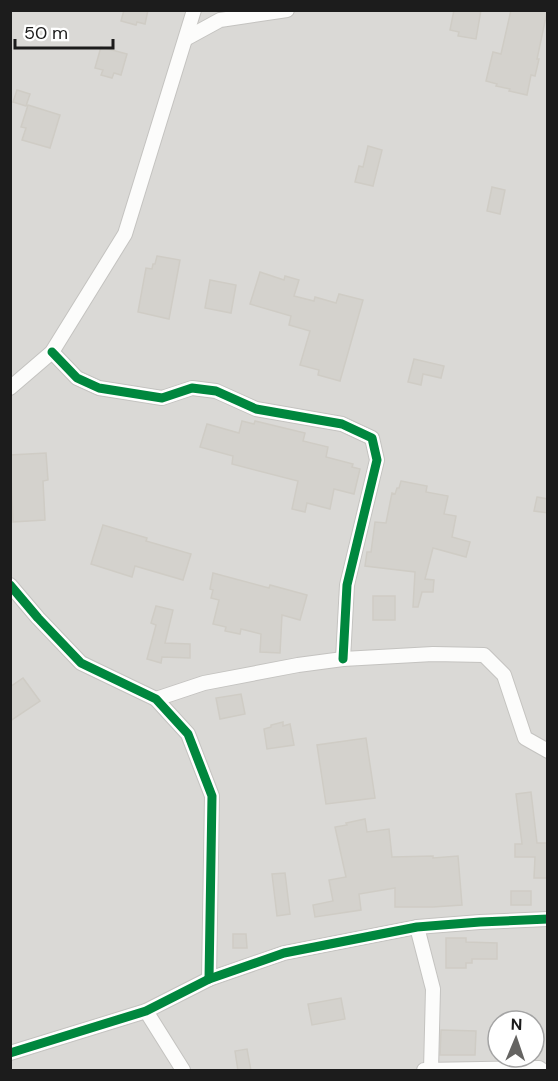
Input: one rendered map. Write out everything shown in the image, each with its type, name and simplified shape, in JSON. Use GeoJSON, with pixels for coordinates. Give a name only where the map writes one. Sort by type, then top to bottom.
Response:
{"type":"FeatureCollection","features":[{"type":"Feature","properties":{"kind":"street"},"geometry":{"type":"LineString","coordinates":[[10,388],[52,352],[125,234],[194,10]]}},
{"type":"Feature","properties":{"kind":"street"},"geometry":{"type":"LineString","coordinates":[[187,38],[220,20],[286,10]]}},
{"type":"Feature","properties":{"kind":"street"},"geometry":{"type":"LineString","coordinates":[[52,352],[77,378],[99,388],[162,398],[192,388],[216,391],[256,409],[342,424],[372,438],[377,460],[347,585],[343,659]]}},
{"type":"Feature","properties":{"kind":"street"},"geometry":{"type":"LineString","coordinates":[[10,585],[81,663],[156,699],[188,734],[212,796],[209,979]]}},
{"type":"Feature","properties":{"kind":"street"},"geometry":{"type":"LineString","coordinates":[[156,699],[204,683],[298,665],[343,659],[433,654],[484,655],[504,675],[525,738],[548,751]]}},
{"type":"Feature","properties":{"kind":"street"},"geometry":{"type":"LineString","coordinates":[[10,1053],[146,1011],[209,979],[284,953],[417,927],[548,919]]}},
{"type":"Feature","properties":{"kind":"street"},"geometry":{"type":"LineString","coordinates":[[417,927],[433,989],[427,1070],[539,1068],[542,1071]]}},
{"type":"Feature","properties":{"kind":"street"},"geometry":{"type":"LineString","coordinates":[[146,1011],[183,1071]]}},
{"type":"Feature","properties":{"kind":"shaded area"},"geometry":{"type":"Polygon","coordinates":[[[10,11],[547,11],[547,1070],[11,1070],[10,11]]]}},
{"type":"Feature","properties":{"kind":"building"},"geometry":{"type":"Polygon","coordinates":[[[124,10],[148,10],[145,24],[137,22],[136,25],[121,21],[124,10]]]}},
{"type":"Feature","properties":{"kind":"building"},"geometry":{"type":"Polygon","coordinates":[[[454,10],[481,10],[476,39],[458,36],[459,32],[450,30],[454,10]]]}},
{"type":"Feature","properties":{"kind":"building"},"geometry":{"type":"Polygon","coordinates":[[[511,10],[547,12],[535,76],[531,75],[527,95],[509,91],[510,89],[486,81],[493,52],[501,54],[511,10]]]}},
{"type":"Feature","properties":{"kind":"building"},"geometry":{"type":"Polygon","coordinates":[[[101,47],[127,54],[121,75],[114,73],[112,78],[101,75],[103,70],[95,68],[101,47]]]}},
{"type":"Feature","properties":{"kind":"building"},"geometry":{"type":"Polygon","coordinates":[[[17,90],[30,94],[26,106],[13,102],[17,90]]]}},
{"type":"Feature","properties":{"kind":"building"},"geometry":{"type":"Polygon","coordinates":[[[28,105],[60,115],[50,148],[22,140],[26,128],[21,127],[28,105]]]}},
{"type":"Feature","properties":{"kind":"building"},"geometry":{"type":"Polygon","coordinates":[[[368,146],[382,150],[373,186],[355,182],[359,166],[363,167],[368,146]]]}},
{"type":"Feature","properties":{"kind":"building"},"geometry":{"type":"Polygon","coordinates":[[[492,187],[505,190],[500,214],[487,211],[492,187]]]}},
{"type":"Feature","properties":{"kind":"building"},"geometry":{"type":"Polygon","coordinates":[[[157,256],[180,260],[169,319],[138,312],[146,268],[152,269],[157,256]]]}},
{"type":"Feature","properties":{"kind":"building"},"geometry":{"type":"Polygon","coordinates":[[[260,272],[284,280],[285,276],[299,280],[294,296],[314,301],[315,297],[336,303],[339,294],[363,300],[340,381],[318,375],[319,370],[300,365],[310,331],[289,325],[291,316],[250,304],[260,272]]]}},
{"type":"Feature","properties":{"kind":"building"},"geometry":{"type":"Polygon","coordinates":[[[210,280],[236,285],[231,313],[205,308],[210,280]]]}},
{"type":"Feature","properties":{"kind":"building"},"geometry":{"type":"Polygon","coordinates":[[[414,359],[444,366],[441,378],[423,374],[421,385],[408,382],[414,359]]]}},
{"type":"Feature","properties":{"kind":"building"},"geometry":{"type":"Polygon","coordinates":[[[242,421],[254,424],[255,421],[305,433],[303,441],[328,447],[326,457],[353,464],[352,467],[360,469],[354,494],[334,489],[330,509],[307,503],[305,512],[292,509],[298,481],[232,464],[233,456],[200,447],[207,424],[239,433],[242,421]]]}},
{"type":"Feature","properties":{"kind":"building"},"geometry":{"type":"Polygon","coordinates":[[[46,453],[48,480],[43,481],[45,520],[13,522],[10,455],[46,453]]]}},
{"type":"Feature","properties":{"kind":"building"},"geometry":{"type":"Polygon","coordinates":[[[401,481],[427,486],[426,492],[448,496],[444,514],[456,516],[452,537],[470,542],[466,557],[433,548],[425,579],[434,580],[433,592],[422,592],[418,607],[413,607],[415,572],[365,566],[367,552],[371,552],[375,522],[386,523],[392,493],[395,494],[401,481]]]}},
{"type":"Feature","properties":{"kind":"building"},"geometry":{"type":"Polygon","coordinates":[[[537,497],[548,499],[548,513],[534,511],[537,497]]]}},
{"type":"Feature","properties":{"kind":"building"},"geometry":{"type":"Polygon","coordinates":[[[103,525],[191,554],[183,580],[135,566],[132,577],[91,564],[103,525]]]}},
{"type":"Feature","properties":{"kind":"building"},"geometry":{"type":"Polygon","coordinates":[[[213,573],[269,588],[270,585],[307,595],[300,620],[282,615],[280,653],[260,652],[261,634],[241,629],[240,634],[225,631],[226,627],[213,624],[219,600],[211,598],[213,573]]]}},
{"type":"Feature","properties":{"kind":"building"},"geometry":{"type":"Polygon","coordinates":[[[373,596],[395,596],[395,620],[373,620],[373,596]]]}},
{"type":"Feature","properties":{"kind":"building"},"geometry":{"type":"Polygon","coordinates":[[[156,606],[173,610],[165,643],[190,644],[190,658],[162,657],[161,663],[147,659],[156,625],[151,623],[156,606]]]}},
{"type":"Feature","properties":{"kind":"building"},"geometry":{"type":"Polygon","coordinates":[[[23,678],[40,701],[10,721],[10,687],[23,678]]]}},
{"type":"Feature","properties":{"kind":"building"},"geometry":{"type":"Polygon","coordinates":[[[241,694],[245,714],[220,719],[216,698],[241,694]]]}},
{"type":"Feature","properties":{"kind":"building"},"geometry":{"type":"Polygon","coordinates":[[[283,722],[283,726],[290,724],[294,745],[267,749],[264,729],[283,722]]]}},
{"type":"Feature","properties":{"kind":"building"},"geometry":{"type":"Polygon","coordinates":[[[366,738],[375,798],[326,804],[317,745],[366,738]]]}},
{"type":"Feature","properties":{"kind":"building"},"geometry":{"type":"Polygon","coordinates":[[[531,792],[537,843],[548,843],[548,878],[534,878],[535,857],[515,857],[515,844],[522,844],[516,794],[531,792]]]}},
{"type":"Feature","properties":{"kind":"building"},"geometry":{"type":"Polygon","coordinates":[[[365,819],[367,832],[389,829],[392,857],[458,856],[462,905],[395,907],[395,888],[359,894],[361,910],[315,917],[313,905],[333,901],[329,880],[346,877],[335,827],[365,819]]]}},
{"type":"Feature","properties":{"kind":"building"},"geometry":{"type":"Polygon","coordinates":[[[285,873],[290,914],[277,916],[272,874],[285,873]]]}},
{"type":"Feature","properties":{"kind":"building"},"geometry":{"type":"Polygon","coordinates":[[[511,891],[531,891],[531,905],[511,905],[511,891]]]}},
{"type":"Feature","properties":{"kind":"building"},"geometry":{"type":"Polygon","coordinates":[[[233,934],[246,934],[247,948],[233,948],[233,934]]]}},
{"type":"Feature","properties":{"kind":"building"},"geometry":{"type":"Polygon","coordinates":[[[446,938],[466,938],[466,942],[497,943],[497,959],[472,959],[472,963],[466,963],[466,968],[446,968],[446,938]]]}},
{"type":"Feature","properties":{"kind":"building"},"geometry":{"type":"Polygon","coordinates":[[[341,998],[345,1019],[312,1025],[308,1004],[341,998]]]}},
{"type":"Feature","properties":{"kind":"building"},"geometry":{"type":"Polygon","coordinates":[[[441,1030],[476,1031],[475,1055],[440,1055],[441,1030]]]}},
{"type":"Feature","properties":{"kind":"building"},"geometry":{"type":"Polygon","coordinates":[[[247,1049],[251,1071],[238,1071],[235,1051],[247,1049]]]}},
{"type":"Feature","properties":{"kind":"cycle path"},"geometry":{"type":"LineString","coordinates":[[52,352],[77,378],[99,388],[162,398],[192,388],[216,391],[256,409],[342,424],[372,438],[377,460],[347,585],[343,659]]}},
{"type":"Feature","properties":{"kind":"cycle path"},"geometry":{"type":"LineString","coordinates":[[10,585],[81,663],[156,699],[188,734],[212,796],[209,979]]}},
{"type":"Feature","properties":{"kind":"cycle path"},"geometry":{"type":"LineString","coordinates":[[10,1053],[146,1011],[209,979],[284,953],[417,927],[548,919]]}}]}
